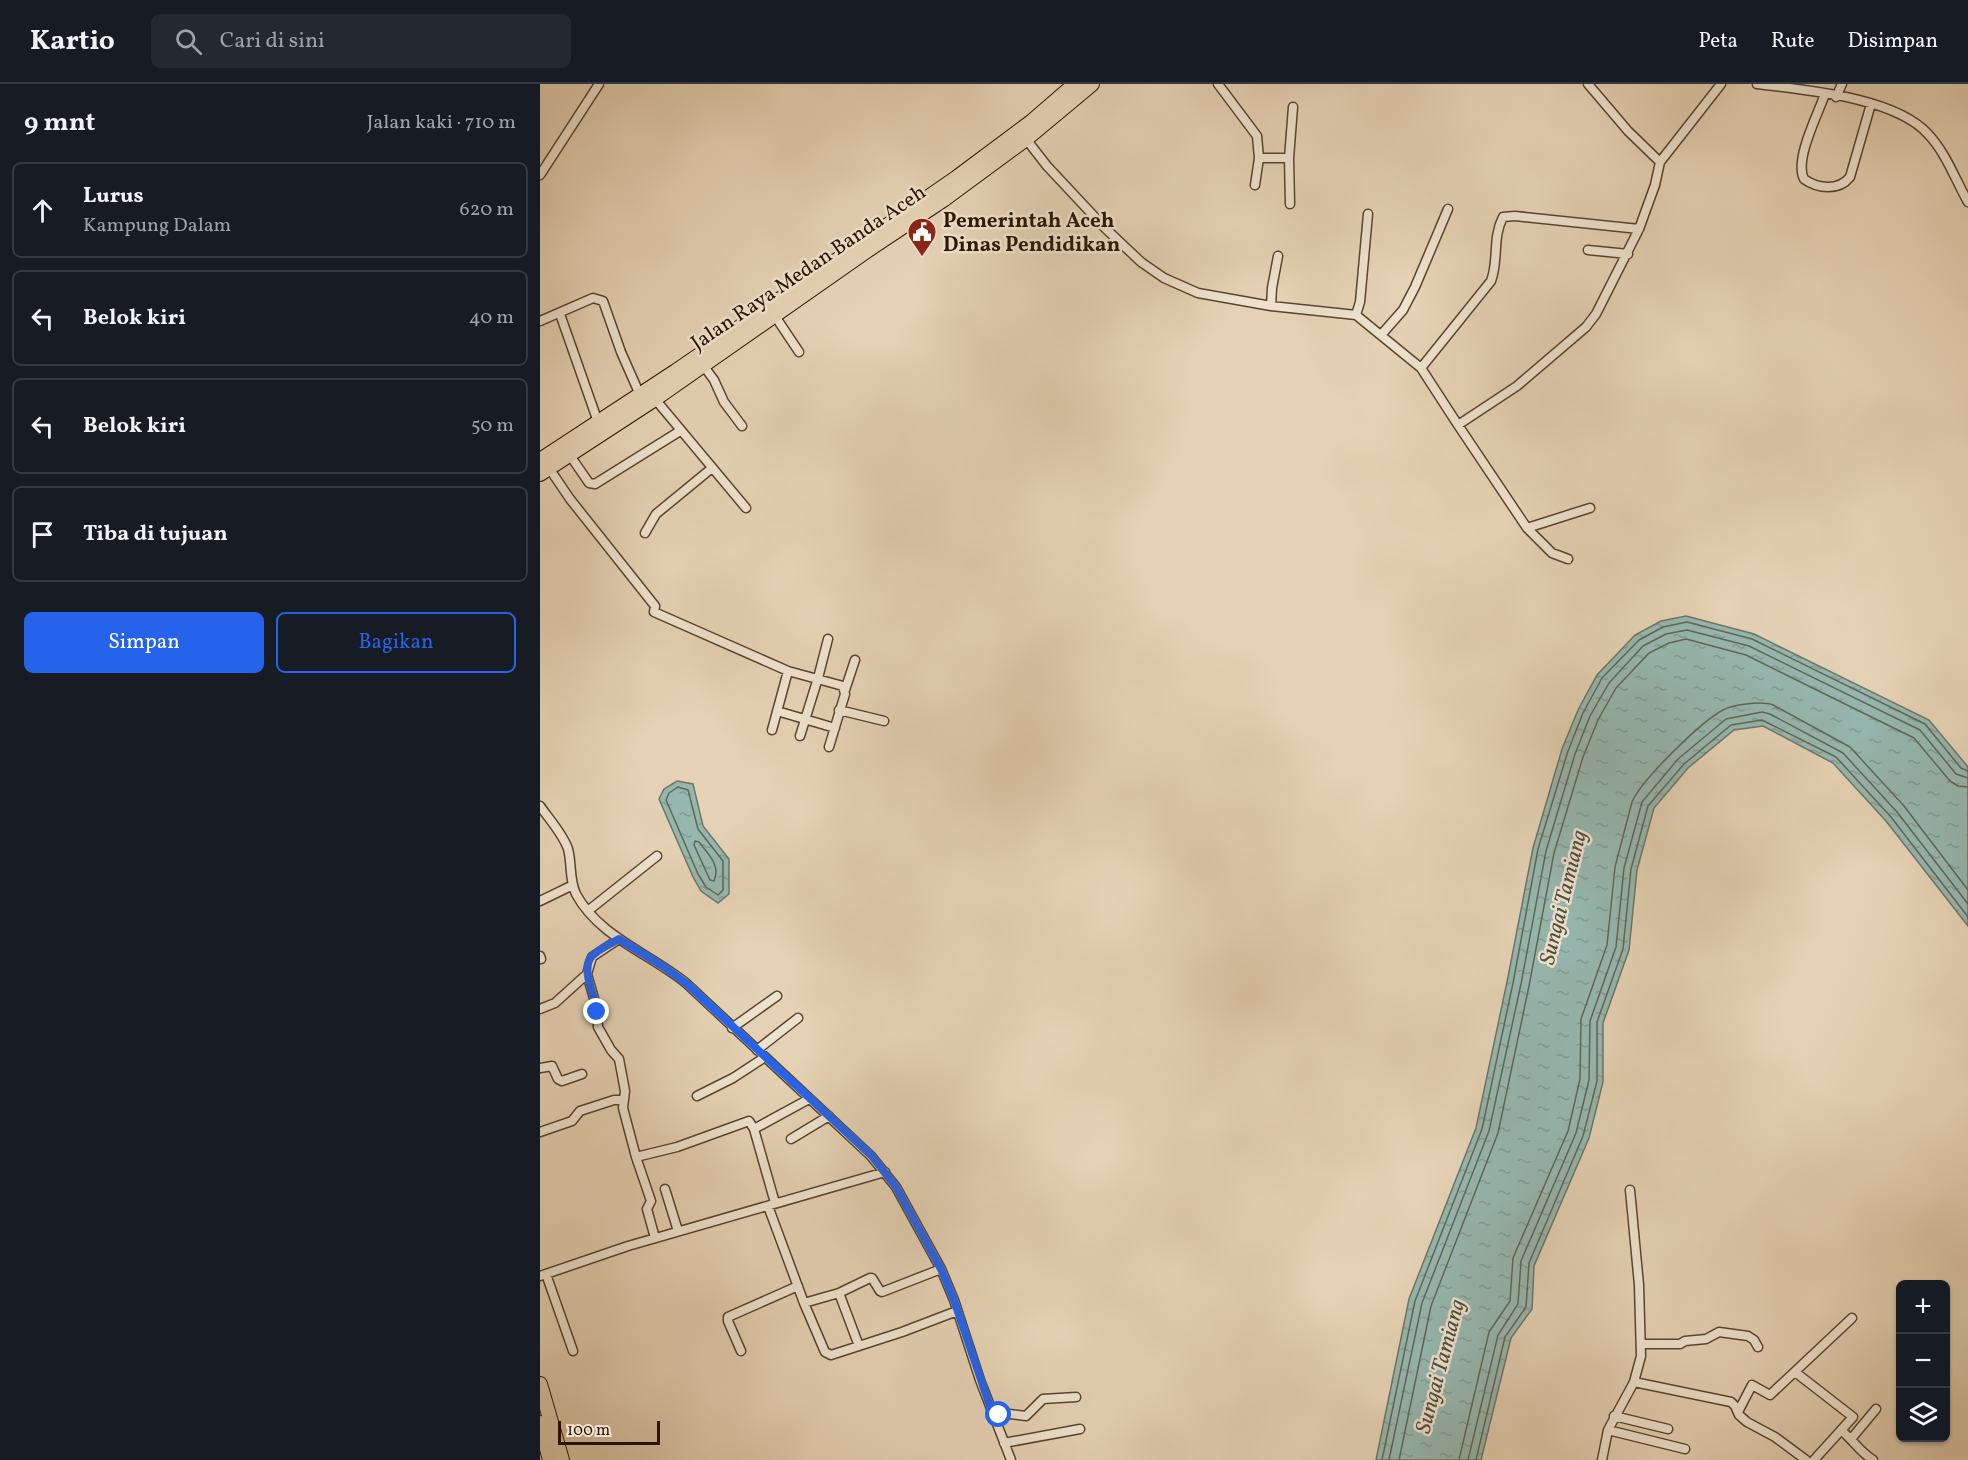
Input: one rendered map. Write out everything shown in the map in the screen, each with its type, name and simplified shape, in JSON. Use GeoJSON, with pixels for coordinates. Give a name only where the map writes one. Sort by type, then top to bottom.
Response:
{"type":"FeatureCollection","features":[{"type":"Feature","properties":{"kind":"highway","name":"Jalan Raya Medan Banda Aceh"},"geometry":{"type":"LineString","coordinates":[[543,467],[655,399],[703,365],[739,333],[775,316],[1003,144],[1075,84]]}},
{"type":"Feature","properties":{"kind":"highway","name":"Jalan Raya Medan Banda Aceh"},"geometry":{"type":"LineString","coordinates":[[572,448],[598,422],[739,333],[865,246],[943,200],[1026,139],[1092,84]]}},
{"type":"Feature","properties":{"kind":"highway"},"geometry":{"type":"LineString","coordinates":[[540,1384],[562,1460]]}},
{"type":"Feature","properties":{"kind":"highway"},"geometry":{"type":"LineString","coordinates":[[540,1423],[543,1442],[550,1460]]}},
{"type":"Feature","properties":{"kind":"street"},"geometry":{"type":"LineString","coordinates":[[540,175],[599,84]]}},
{"type":"Feature","properties":{"kind":"street"},"geometry":{"type":"LineString","coordinates":[[1218,84],[1257,136],[1259,158],[1256,185]]}},
{"type":"Feature","properties":{"kind":"street"},"geometry":{"type":"LineString","coordinates":[[1588,84],[1628,131],[1660,162]]}},
{"type":"Feature","properties":{"kind":"street"},"geometry":{"type":"LineString","coordinates":[[1458,425],[1517,386],[1586,327],[1596,314],[1628,254],[1655,185],[1660,162],[1721,84]]}},
{"type":"Feature","properties":{"kind":"street"},"geometry":{"type":"LineString","coordinates":[[1757,84],[1825,94],[1871,104],[1916,122],[1928,134],[1945,158],[1968,202]]}},
{"type":"Feature","properties":{"kind":"street"},"geometry":{"type":"LineString","coordinates":[[1836,96],[1842,84]]}},
{"type":"Feature","properties":{"kind":"street"},"geometry":{"type":"LineString","coordinates":[[1825,94],[1801,166],[1804,178],[1819,185],[1839,186],[1845,184],[1850,177],[1871,104]]}},
{"type":"Feature","properties":{"kind":"street"},"geometry":{"type":"LineString","coordinates":[[1290,204],[1289,158],[1293,108]]}},
{"type":"Feature","properties":{"kind":"street"},"geometry":{"type":"LineString","coordinates":[[1026,139],[1047,166],[1106,229],[1141,262],[1164,278],[1198,293],[1271,306],[1356,315],[1421,368],[1527,528],[1545,548],[1568,559]]}},
{"type":"Feature","properties":{"kind":"street"},"geometry":{"type":"LineString","coordinates":[[1259,158],[1289,158]]}},
{"type":"Feature","properties":{"kind":"street"},"geometry":{"type":"LineString","coordinates":[[1381,335],[1403,310],[1448,209]]}},
{"type":"Feature","properties":{"kind":"street"},"geometry":{"type":"LineString","coordinates":[[1356,315],[1360,302],[1368,214]]}},
{"type":"Feature","properties":{"kind":"street"},"geometry":{"type":"LineString","coordinates":[[1421,368],[1491,281],[1495,271],[1495,240],[1503,217],[1515,216],[1639,229]]}},
{"type":"Feature","properties":{"kind":"street"},"geometry":{"type":"LineString","coordinates":[[1588,250],[1628,254]]}},
{"type":"Feature","properties":{"kind":"street"},"geometry":{"type":"LineString","coordinates":[[1271,306],[1278,256]]}},
{"type":"Feature","properties":{"kind":"street"},"geometry":{"type":"LineString","coordinates":[[540,321],[593,298],[603,301],[621,352],[640,395]]}},
{"type":"Feature","properties":{"kind":"street"},"geometry":{"type":"LineString","coordinates":[[560,314],[598,422]]}},
{"type":"Feature","properties":{"kind":"street"},"geometry":{"type":"LineString","coordinates":[[775,316],[799,352]]}},
{"type":"Feature","properties":{"kind":"street"},"geometry":{"type":"LineString","coordinates":[[703,365],[714,380],[724,402],[742,426]]}},
{"type":"Feature","properties":{"kind":"street"},"geometry":{"type":"LineString","coordinates":[[655,399],[746,508]]}},
{"type":"Feature","properties":{"kind":"street"},"geometry":{"type":"LineString","coordinates":[[572,448],[589,483],[596,484],[680,431]]}},
{"type":"Feature","properties":{"kind":"street"},"geometry":{"type":"LineString","coordinates":[[543,467],[655,606],[654,612],[788,670],[843,686],[845,690]]}},
{"type":"Feature","properties":{"kind":"street"},"geometry":{"type":"LineString","coordinates":[[645,533],[656,514],[712,468]]}},
{"type":"Feature","properties":{"kind":"street"},"geometry":{"type":"LineString","coordinates":[[1527,528],[1590,508]]}},
{"type":"Feature","properties":{"kind":"street"},"geometry":{"type":"LineString","coordinates":[[800,736],[828,639]]}},
{"type":"Feature","properties":{"kind":"street"},"geometry":{"type":"LineString","coordinates":[[829,747],[855,660]]}},
{"type":"Feature","properties":{"kind":"street"},"geometry":{"type":"LineString","coordinates":[[772,730],[788,670]]}},
{"type":"Feature","properties":{"kind":"street"},"geometry":{"type":"LineString","coordinates":[[839,710],[884,721]]}},
{"type":"Feature","properties":{"kind":"street"},"geometry":{"type":"LineString","coordinates":[[777,711],[835,728]]}},
{"type":"Feature","properties":{"kind":"street"},"geometry":{"type":"LineString","coordinates":[[540,806],[568,849],[573,885],[576,894],[588,910],[619,939],[675,974],[872,1156],[896,1187],[941,1269],[1011,1460]]}},
{"type":"Feature","properties":{"kind":"street"},"geometry":{"type":"LineString","coordinates":[[588,910],[657,856]]}},
{"type":"Feature","properties":{"kind":"street"},"geometry":{"type":"LineString","coordinates":[[540,901],[573,885]]}},
{"type":"Feature","properties":{"kind":"street"},"geometry":{"type":"LineString","coordinates":[[540,1009],[555,1003],[587,974],[592,957],[619,939]]}},
{"type":"Feature","properties":{"kind":"street"},"geometry":{"type":"LineString","coordinates":[[587,974],[597,1009],[598,1027],[619,1059],[625,1088],[623,1106],[625,1117],[651,1201],[647,1209],[655,1238]]}},
{"type":"Feature","properties":{"kind":"street"},"geometry":{"type":"LineString","coordinates":[[732,1028],[777,996]]}},
{"type":"Feature","properties":{"kind":"street"},"geometry":{"type":"LineString","coordinates":[[757,1050],[798,1018]]}},
{"type":"Feature","properties":{"kind":"street"},"geometry":{"type":"LineString","coordinates":[[697,1096],[733,1078],[765,1057]]}},
{"type":"Feature","properties":{"kind":"street"},"geometry":{"type":"LineString","coordinates":[[540,1068],[552,1066],[560,1080],[582,1074]]}},
{"type":"Feature","properties":{"kind":"street"},"geometry":{"type":"LineString","coordinates":[[754,1130],[809,1099]]}},
{"type":"Feature","properties":{"kind":"street"},"geometry":{"type":"LineString","coordinates":[[540,1132],[572,1120],[580,1111],[624,1100]]}},
{"type":"Feature","properties":{"kind":"street"},"geometry":{"type":"LineString","coordinates":[[791,1139],[829,1116]]}},
{"type":"Feature","properties":{"kind":"street"},"geometry":{"type":"LineString","coordinates":[[636,1157],[688,1143],[748,1121],[752,1123],[771,1205],[804,1303],[827,1355],[957,1311]]}},
{"type":"Feature","properties":{"kind":"street"},"geometry":{"type":"LineString","coordinates":[[573,1351],[543,1275],[678,1231],[885,1172]]}},
{"type":"Feature","properties":{"kind":"street"},"geometry":{"type":"LineString","coordinates":[[665,1189],[678,1231]]}},
{"type":"Feature","properties":{"kind":"street"},"geometry":{"type":"LineString","coordinates":[[1602,1460],[1608,1430],[1634,1382],[1640,1365],[1639,1285],[1630,1190]]}},
{"type":"Feature","properties":{"kind":"street"},"geometry":{"type":"LineString","coordinates":[[804,1303],[839,1293],[871,1278],[880,1291],[883,1291],[941,1269]]}},
{"type":"Feature","properties":{"kind":"street"},"geometry":{"type":"LineString","coordinates":[[741,1351],[728,1317],[798,1286]]}},
{"type":"Feature","properties":{"kind":"street"},"geometry":{"type":"LineString","coordinates":[[839,1293],[859,1346]]}},
{"type":"Feature","properties":{"kind":"street"},"geometry":{"type":"LineString","coordinates":[[1738,1412],[1752,1385],[1769,1395],[1852,1318]]}},
{"type":"Feature","properties":{"kind":"street"},"geometry":{"type":"LineString","coordinates":[[1641,1344],[1680,1344],[1685,1341],[1706,1340],[1719,1332],[1748,1336],[1758,1347]]}},
{"type":"Feature","properties":{"kind":"street"},"geometry":{"type":"LineString","coordinates":[[1795,1372],[1853,1418],[1814,1460]]}},
{"type":"Feature","properties":{"kind":"street"},"geometry":{"type":"LineString","coordinates":[[1634,1382],[1727,1400],[1734,1404],[1747,1422],[1775,1437],[1806,1460]]}},
{"type":"Feature","properties":{"kind":"street"},"geometry":{"type":"LineString","coordinates":[[994,1418],[1002,1413],[1026,1416],[1043,1399],[1076,1396]]}},
{"type":"Feature","properties":{"kind":"street"},"geometry":{"type":"LineString","coordinates":[[1851,1439],[1876,1409]]}},
{"type":"Feature","properties":{"kind":"street"},"geometry":{"type":"LineString","coordinates":[[1614,1416],[1668,1429]]}},
{"type":"Feature","properties":{"kind":"street"},"geometry":{"type":"LineString","coordinates":[[1004,1443],[1080,1429]]}},
{"type":"Feature","properties":{"kind":"street"},"geometry":{"type":"LineString","coordinates":[[1608,1430],[1685,1449]]}},
{"type":"Feature","properties":{"kind":"street"},"geometry":{"type":"LineString","coordinates":[[1841,1430],[1862,1453],[1873,1460]]}},
{"type":"Feature","properties":{"kind":"water","name":"Sungai Tamiang"},"geometry":{"type":"Polygon","coordinates":[[[1686,616],[1754,634],[1929,720],[1968,767],[1968,926],[1886,821],[1833,763],[1763,726],[1734,730],[1688,768],[1654,808],[1637,870],[1629,950],[1603,1023],[1603,1082],[1589,1138],[1534,1266],[1532,1309],[1511,1338],[1481,1460],[1376,1460],[1409,1299],[1476,1128],[1533,848],[1562,749],[1578,710],[1597,675],[1635,635],[1661,621],[1686,616]]]}},
{"type":"Feature","properties":{"kind":"water"},"geometry":{"type":"Polygon","coordinates":[[[677,781],[693,784],[703,826],[729,859],[729,894],[718,903],[701,891],[693,877],[659,799],[664,789],[677,781]]]}},
{"type":"Feature","properties":{"kind":"place","name":"Pemerintah Aceh Dinas Pendidikan"},"geometry":{"type":"Point","coordinates":[922,258]}},
{"type":"Feature","properties":{"kind":"route"},"geometry":{"type":"LineString","coordinates":[[597,1012],[587,974],[589,960],[619,939],[687,984],[872,1156],[896,1187],[941,1269],[954,1300],[994,1418],[999,1415]]}}]}
